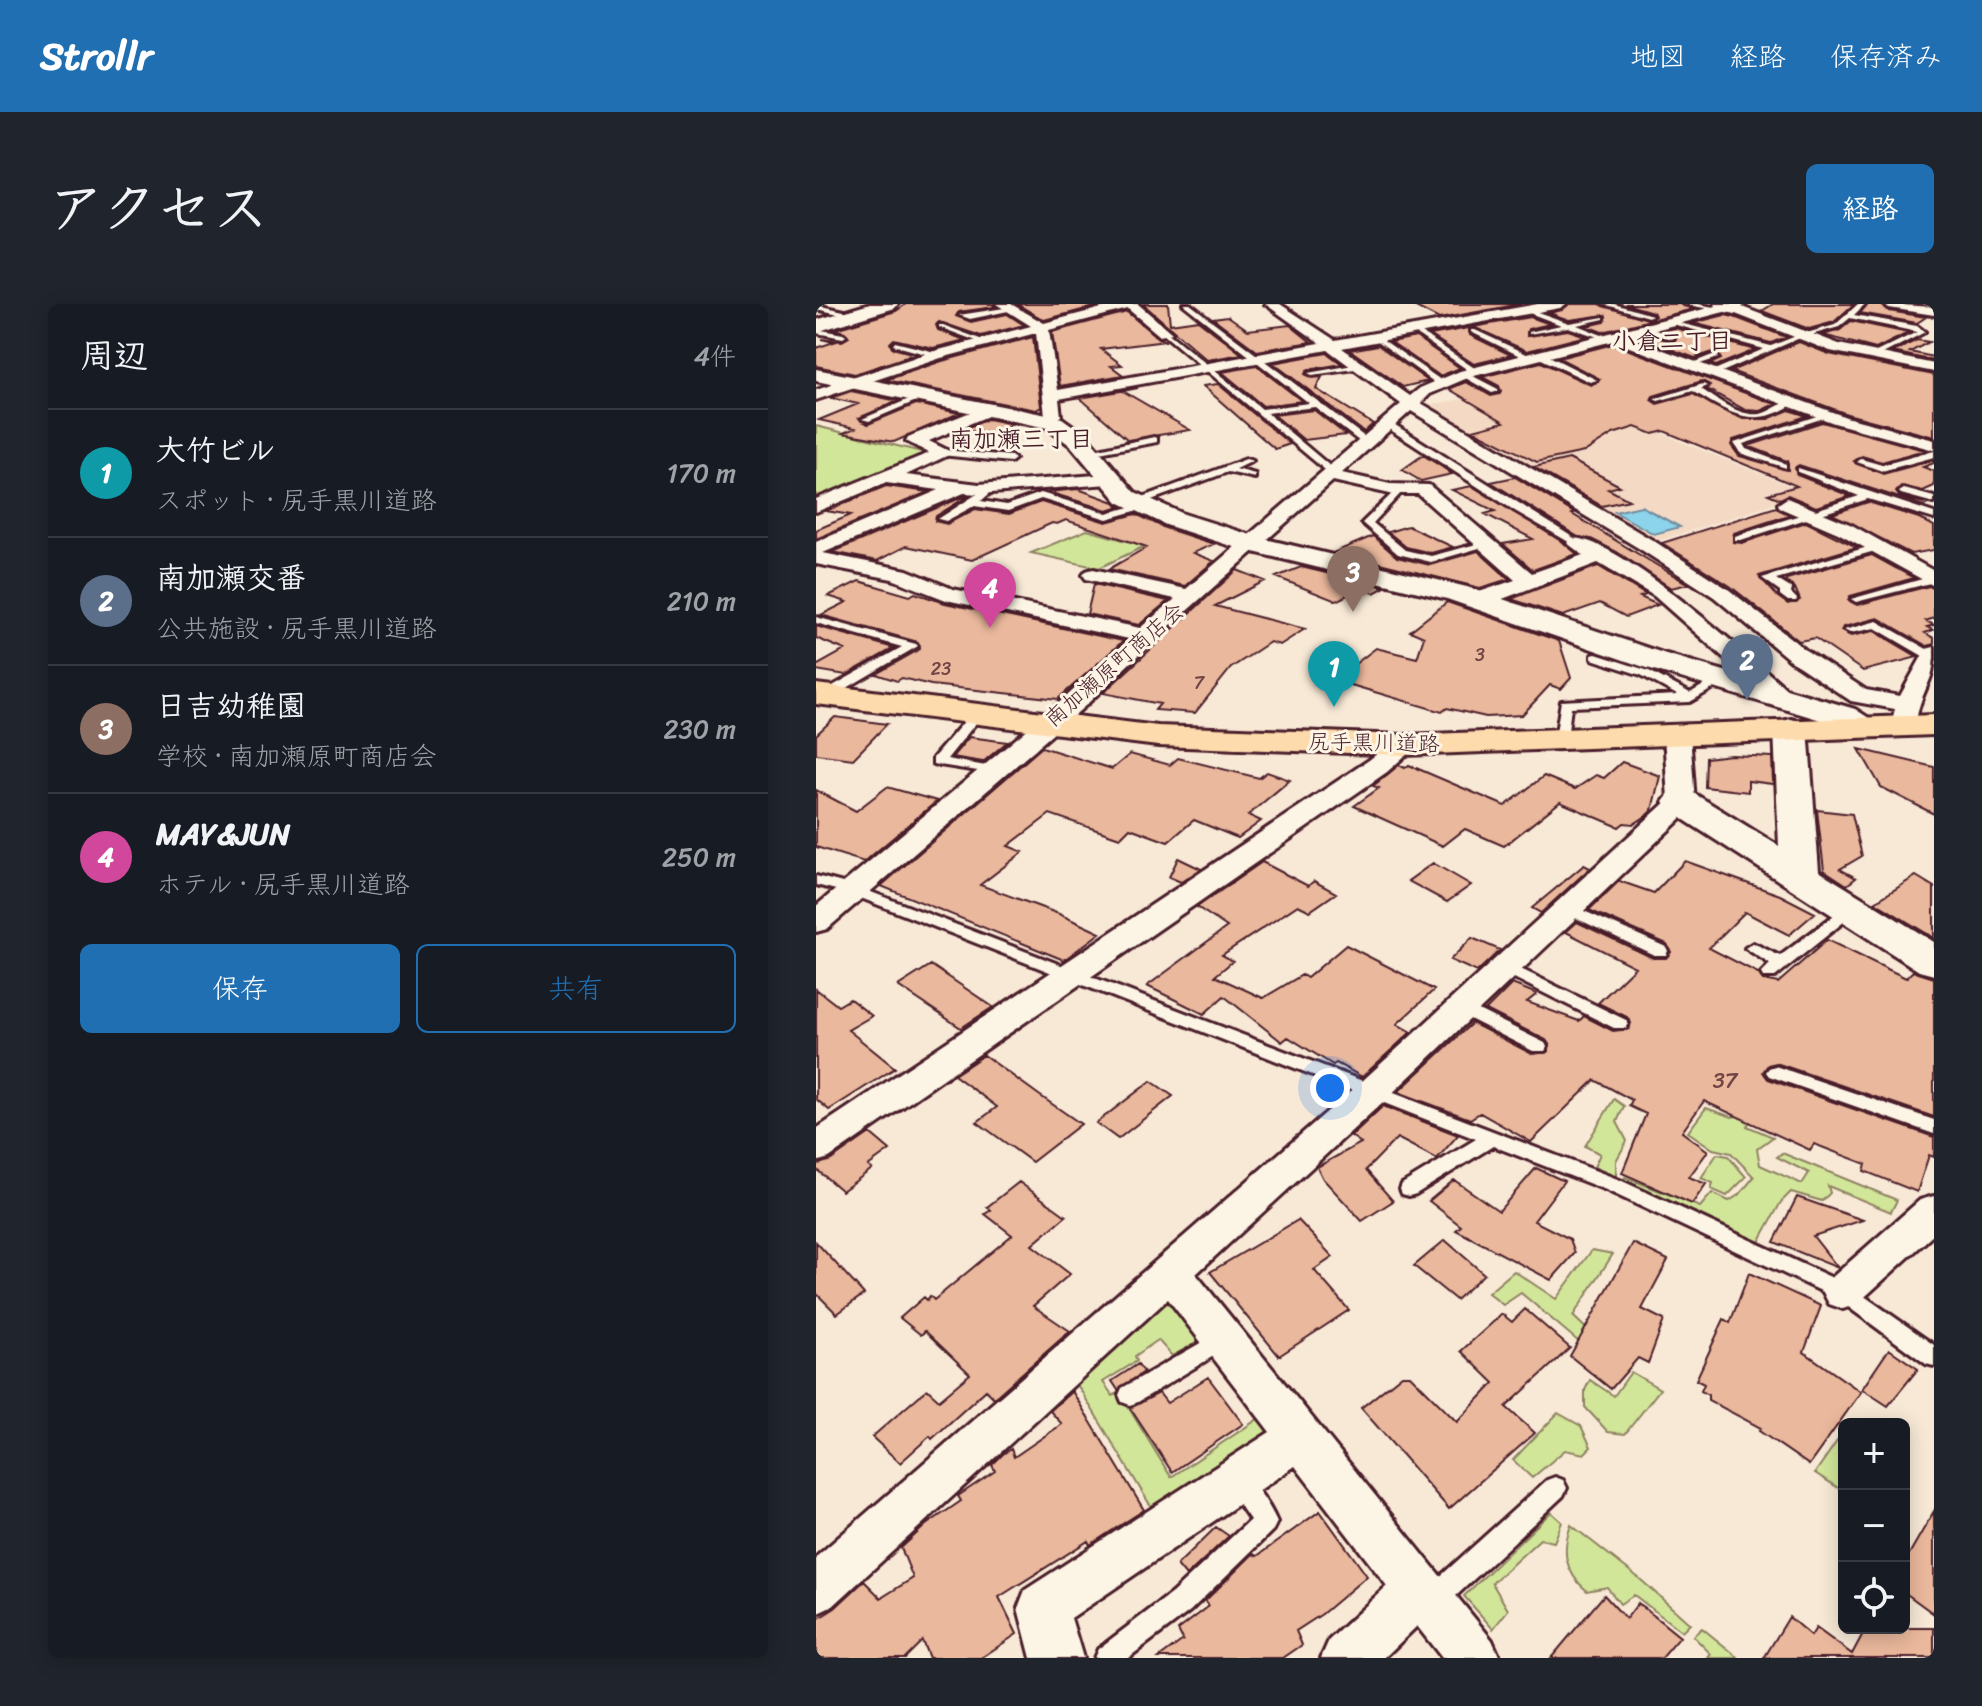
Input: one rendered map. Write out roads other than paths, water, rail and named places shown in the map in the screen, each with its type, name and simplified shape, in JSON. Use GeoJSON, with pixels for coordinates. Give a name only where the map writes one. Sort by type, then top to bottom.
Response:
{"type":"FeatureCollection","features":[{"type":"Feature","properties":{"kind":"main road","name":"尻手黒川道路"},"geometry":{"type":"LineString","coordinates":[[821,695],[1158,736],[1404,745],[1677,734],[1786,713],[1860,727],[1915,718]]}},
{"type":"Feature","properties":{"kind":"street"},"geometry":{"type":"LineString","coordinates":[[816,328],[889,304]]}},
{"type":"Feature","properties":{"kind":"street"},"geometry":{"type":"LineString","coordinates":[[816,395],[936,355],[1131,304],[1165,333]]}},
{"type":"Feature","properties":{"kind":"street"},"geometry":{"type":"LineString","coordinates":[[1271,304],[1411,404],[1647,545],[1721,593],[1799,656],[1859,696],[1915,718],[1933,656]]}},
{"type":"Feature","properties":{"kind":"street"},"geometry":{"type":"LineString","coordinates":[[816,375],[989,410],[1052,409],[1206,366],[1292,356],[1560,304]]}},
{"type":"Feature","properties":{"kind":"street"},"geometry":{"type":"LineString","coordinates":[[1889,304],[1934,311]]}},
{"type":"Feature","properties":{"kind":"street"},"geometry":{"type":"LineString","coordinates":[[1726,306],[1835,348],[1934,368]]}},
{"type":"Feature","properties":{"kind":"street","name":"南加瀬原町商店会"},"geometry":{"type":"LineString","coordinates":[[816,922],[1425,391],[1470,372],[1609,337],[1646,322],[1670,330],[1726,306]]}},
{"type":"Feature","properties":{"kind":"street"},"geometry":{"type":"LineString","coordinates":[[1007,307],[1042,327]]}},
{"type":"Feature","properties":{"kind":"street"},"geometry":{"type":"LineString","coordinates":[[1042,327],[1052,409],[1079,438],[1123,496],[1251,544],[1481,599],[1720,681],[1786,713]]}},
{"type":"Feature","properties":{"kind":"street"},"geometry":{"type":"LineString","coordinates":[[1345,327],[1374,338]]}},
{"type":"Feature","properties":{"kind":"street"},"geometry":{"type":"LineString","coordinates":[[1609,337],[1691,365],[1718,369],[1826,416],[1934,445]]}},
{"type":"Feature","properties":{"kind":"street"},"geometry":{"type":"LineString","coordinates":[[944,453],[914,441],[989,410]]}},
{"type":"Feature","properties":{"kind":"street"},"geometry":{"type":"LineString","coordinates":[[816,506],[944,453]]}},
{"type":"Feature","properties":{"kind":"street"},"geometry":{"type":"LineString","coordinates":[[1332,473],[1400,489],[1423,489],[1529,581]]}},
{"type":"Feature","properties":{"kind":"street"},"geometry":{"type":"LineString","coordinates":[[885,478],[959,488],[1109,479]]}},
{"type":"Feature","properties":{"kind":"street"},"geometry":{"type":"LineString","coordinates":[[816,549],[959,488]]}},
{"type":"Feature","properties":{"kind":"street"},"geometry":{"type":"LineString","coordinates":[[1787,504],[1878,547],[1933,580]]}},
{"type":"Feature","properties":{"kind":"street"},"geometry":{"type":"LineString","coordinates":[[1577,543],[1661,592],[1786,713],[1800,879]]}},
{"type":"Feature","properties":{"kind":"street"},"geometry":{"type":"LineString","coordinates":[[1481,599],[1602,555]]}},
{"type":"Feature","properties":{"kind":"street"},"geometry":{"type":"LineString","coordinates":[[816,558],[861,566],[918,582],[946,594],[1145,636]]}},
{"type":"Feature","properties":{"kind":"street"},"geometry":{"type":"LineString","coordinates":[[1093,575],[1191,596]]}},
{"type":"Feature","properties":{"kind":"street"},"geometry":{"type":"LineString","coordinates":[[1677,734],[1682,802]]}},
{"type":"Feature","properties":{"kind":"street"},"geometry":{"type":"LineString","coordinates":[[816,1148],[1378,766],[1404,745]]}},
{"type":"Feature","properties":{"kind":"street"},"geometry":{"type":"LineString","coordinates":[[1682,802],[1934,961]]}},
{"type":"Feature","properties":{"kind":"street"},"geometry":{"type":"LineString","coordinates":[[816,1589],[1372,1092],[1682,802]]}},
{"type":"Feature","properties":{"kind":"street"},"geometry":{"type":"LineString","coordinates":[[1843,1292],[1934,1211]]}},
{"type":"Feature","properties":{"kind":"street"},"geometry":{"type":"LineString","coordinates":[[1171,1272],[1474,1658]]}},
{"type":"Feature","properties":{"kind":"street"},"geometry":{"type":"LineString","coordinates":[[1057,1658],[1043,1608],[1300,1437]]}},
{"type":"Feature","properties":{"kind":"street"},"geometry":{"type":"LineString","coordinates":[[1347,1658],[1425,1596]]}},
{"type":"Feature","properties":{"kind":"lane"},"geometry":{"type":"LineString","coordinates":[[1186,304],[1367,443]]}},
{"type":"Feature","properties":{"kind":"lane"},"geometry":{"type":"LineString","coordinates":[[1606,304],[1646,322]]}},
{"type":"Feature","properties":{"kind":"lane"},"geometry":{"type":"LineString","coordinates":[[1686,304],[1726,306]]}},
{"type":"Feature","properties":{"kind":"lane"},"geometry":{"type":"LineString","coordinates":[[1658,399],[1695,389],[1718,369],[1837,326],[1862,304]]}},
{"type":"Feature","properties":{"kind":"lane"},"geometry":{"type":"LineString","coordinates":[[816,307],[853,315]]}},
{"type":"Feature","properties":{"kind":"lane"},"geometry":{"type":"LineString","coordinates":[[962,315],[970,317],[1007,307]]}},
{"type":"Feature","properties":{"kind":"lane"},"geometry":{"type":"LineString","coordinates":[[1526,310],[1609,337]]}},
{"type":"Feature","properties":{"kind":"lane"},"geometry":{"type":"LineString","coordinates":[[1849,316],[1917,328],[1922,332],[1875,356]]}},
{"type":"Feature","properties":{"kind":"lane"},"geometry":{"type":"LineString","coordinates":[[1531,333],[1602,318]]}},
{"type":"Feature","properties":{"kind":"lane"},"geometry":{"type":"LineString","coordinates":[[941,326],[984,342]]}},
{"type":"Feature","properties":{"kind":"lane"},"geometry":{"type":"LineString","coordinates":[[816,328],[843,336]]}},
{"type":"Feature","properties":{"kind":"lane"},"geometry":{"type":"LineString","coordinates":[[1414,330],[1495,391]]}},
{"type":"Feature","properties":{"kind":"lane"},"geometry":{"type":"LineString","coordinates":[[1670,330],[1773,349]]}},
{"type":"Feature","properties":{"kind":"lane"},"geometry":{"type":"LineString","coordinates":[[1473,331],[1593,380]]}},
{"type":"Feature","properties":{"kind":"lane"},"geometry":{"type":"LineString","coordinates":[[1165,333],[1332,473]]}},
{"type":"Feature","properties":{"kind":"lane"},"geometry":{"type":"LineString","coordinates":[[1374,338],[1441,383]]}},
{"type":"Feature","properties":{"kind":"lane"},"geometry":{"type":"LineString","coordinates":[[894,344],[936,355]]}},
{"type":"Feature","properties":{"kind":"lane"},"geometry":{"type":"LineString","coordinates":[[1312,373],[1359,366]]}},
{"type":"Feature","properties":{"kind":"lane"},"geometry":{"type":"LineString","coordinates":[[1695,389],[1724,406],[1750,415],[1761,416],[1791,403]]}},
{"type":"Feature","properties":{"kind":"lane"},"geometry":{"type":"LineString","coordinates":[[866,419],[924,396]]}},
{"type":"Feature","properties":{"kind":"lane"},"geometry":{"type":"LineString","coordinates":[[1259,412],[1316,404]]}},
{"type":"Feature","properties":{"kind":"lane"},"geometry":{"type":"LineString","coordinates":[[1783,466],[1743,451],[1738,443],[1826,416]]}},
{"type":"Feature","properties":{"kind":"lane"},"geometry":{"type":"LineString","coordinates":[[1389,425],[1518,509],[1577,543]]}},
{"type":"Feature","properties":{"kind":"lane"},"geometry":{"type":"LineString","coordinates":[[1089,452],[1154,440]]}},
{"type":"Feature","properties":{"kind":"lane"},"geometry":{"type":"LineString","coordinates":[[944,453],[1011,459]]}},
{"type":"Feature","properties":{"kind":"lane"},"geometry":{"type":"LineString","coordinates":[[1861,462],[1882,468],[1934,454]]}},
{"type":"Feature","properties":{"kind":"lane"},"geometry":{"type":"LineString","coordinates":[[973,503],[1008,508],[1041,496],[1107,516],[1249,461]]}},
{"type":"Feature","properties":{"kind":"lane"},"geometry":{"type":"LineString","coordinates":[[1228,469],[1252,476]]}},
{"type":"Feature","properties":{"kind":"lane"},"geometry":{"type":"LineString","coordinates":[[1801,470],[1868,496],[1934,516]]}},
{"type":"Feature","properties":{"kind":"lane"},"geometry":{"type":"LineString","coordinates":[[943,519],[973,503],[991,488]]}},
{"type":"Feature","properties":{"kind":"lane"},"geometry":{"type":"LineString","coordinates":[[1400,489],[1367,523],[1402,552],[1431,559],[1488,544]]}},
{"type":"Feature","properties":{"kind":"lane"},"geometry":{"type":"LineString","coordinates":[[1904,492],[1934,500]]}},
{"type":"Feature","properties":{"kind":"lane"},"geometry":{"type":"LineString","coordinates":[[1738,538],[1868,496]]}},
{"type":"Feature","properties":{"kind":"lane"},"geometry":{"type":"LineString","coordinates":[[955,514],[971,518]]}},
{"type":"Feature","properties":{"kind":"lane"},"geometry":{"type":"LineString","coordinates":[[1792,599],[1784,593],[1788,591],[1767,578],[1878,547]]}},
{"type":"Feature","properties":{"kind":"lane"},"geometry":{"type":"LineString","coordinates":[[1856,599],[1933,580]]}},
{"type":"Feature","properties":{"kind":"lane"},"geometry":{"type":"LineString","coordinates":[[816,620],[912,646],[821,695]]}},
{"type":"Feature","properties":{"kind":"lane"},"geometry":{"type":"LineString","coordinates":[[1850,630],[1877,624],[1933,656]]}},
{"type":"Feature","properties":{"kind":"lane"},"geometry":{"type":"LineString","coordinates":[[1596,657],[1645,673],[1690,698]]}},
{"type":"Feature","properties":{"kind":"lane"},"geometry":{"type":"LineString","coordinates":[[1561,739],[1565,704],[1690,698],[1720,681]]}},
{"type":"Feature","properties":{"kind":"lane"},"geometry":{"type":"LineString","coordinates":[[977,714],[938,761],[992,771]]}},
{"type":"Feature","properties":{"kind":"lane"},"geometry":{"type":"LineString","coordinates":[[816,880],[853,890],[1074,974],[1613,1185],[1843,1292],[1934,1357]]}},
{"type":"Feature","properties":{"kind":"lane"},"geometry":{"type":"LineString","coordinates":[[1568,909],[1660,951]]}},
{"type":"Feature","properties":{"kind":"lane"},"geometry":{"type":"LineString","coordinates":[[1753,948],[1775,968],[1850,910]]}},
{"type":"Feature","properties":{"kind":"lane"},"geometry":{"type":"LineString","coordinates":[[1506,967],[1620,1024]]}},
{"type":"Feature","properties":{"kind":"lane"},"geometry":{"type":"LineString","coordinates":[[1462,1008],[1539,1047]]}},
{"type":"Feature","properties":{"kind":"lane"},"geometry":{"type":"LineString","coordinates":[[1775,1072],[1934,1127]]}},
{"type":"Feature","properties":{"kind":"lane"},"geometry":{"type":"LineString","coordinates":[[1409,1189],[1492,1138]]}},
{"type":"Feature","properties":{"kind":"lane"},"geometry":{"type":"LineString","coordinates":[[1130,1395],[1223,1339]]}},
{"type":"Feature","properties":{"kind":"lane"},"geometry":{"type":"LineString","coordinates":[[1107,1658],[1181,1602],[1265,1522],[1235,1481]]}},
{"type":"Feature","properties":{"kind":"lane"},"geometry":{"type":"LineString","coordinates":[[1425,1596],[1555,1488]]}},
{"type":"Feature","properties":{"kind":"water"},"geometry":{"type":"Polygon","coordinates":[[[1641,506],[1680,527],[1654,534],[1615,512],[1641,506]]]}},
{"type":"Feature","properties":{"kind":"place","name":"日吉幼稚園"},"geometry":{"type":"Point","coordinates":[1353,612]}},
{"type":"Feature","properties":{"kind":"place","name":"MAY&JUN"},"geometry":{"type":"Point","coordinates":[990,628]}},
{"type":"Feature","properties":{"kind":"place","name":"南加瀬交番"},"geometry":{"type":"Point","coordinates":[1747,700]}},
{"type":"Feature","properties":{"kind":"place","name":"大竹ビル"},"geometry":{"type":"Point","coordinates":[1334,707]}},
{"type":"Feature","properties":{"kind":"district","name":"小倉二丁目"},"geometry":{"type":"Point","coordinates":[1672,341]}},
{"type":"Feature","properties":{"kind":"district","name":"南加瀬三丁目"},"geometry":{"type":"Point","coordinates":[1021,439]}}]}
